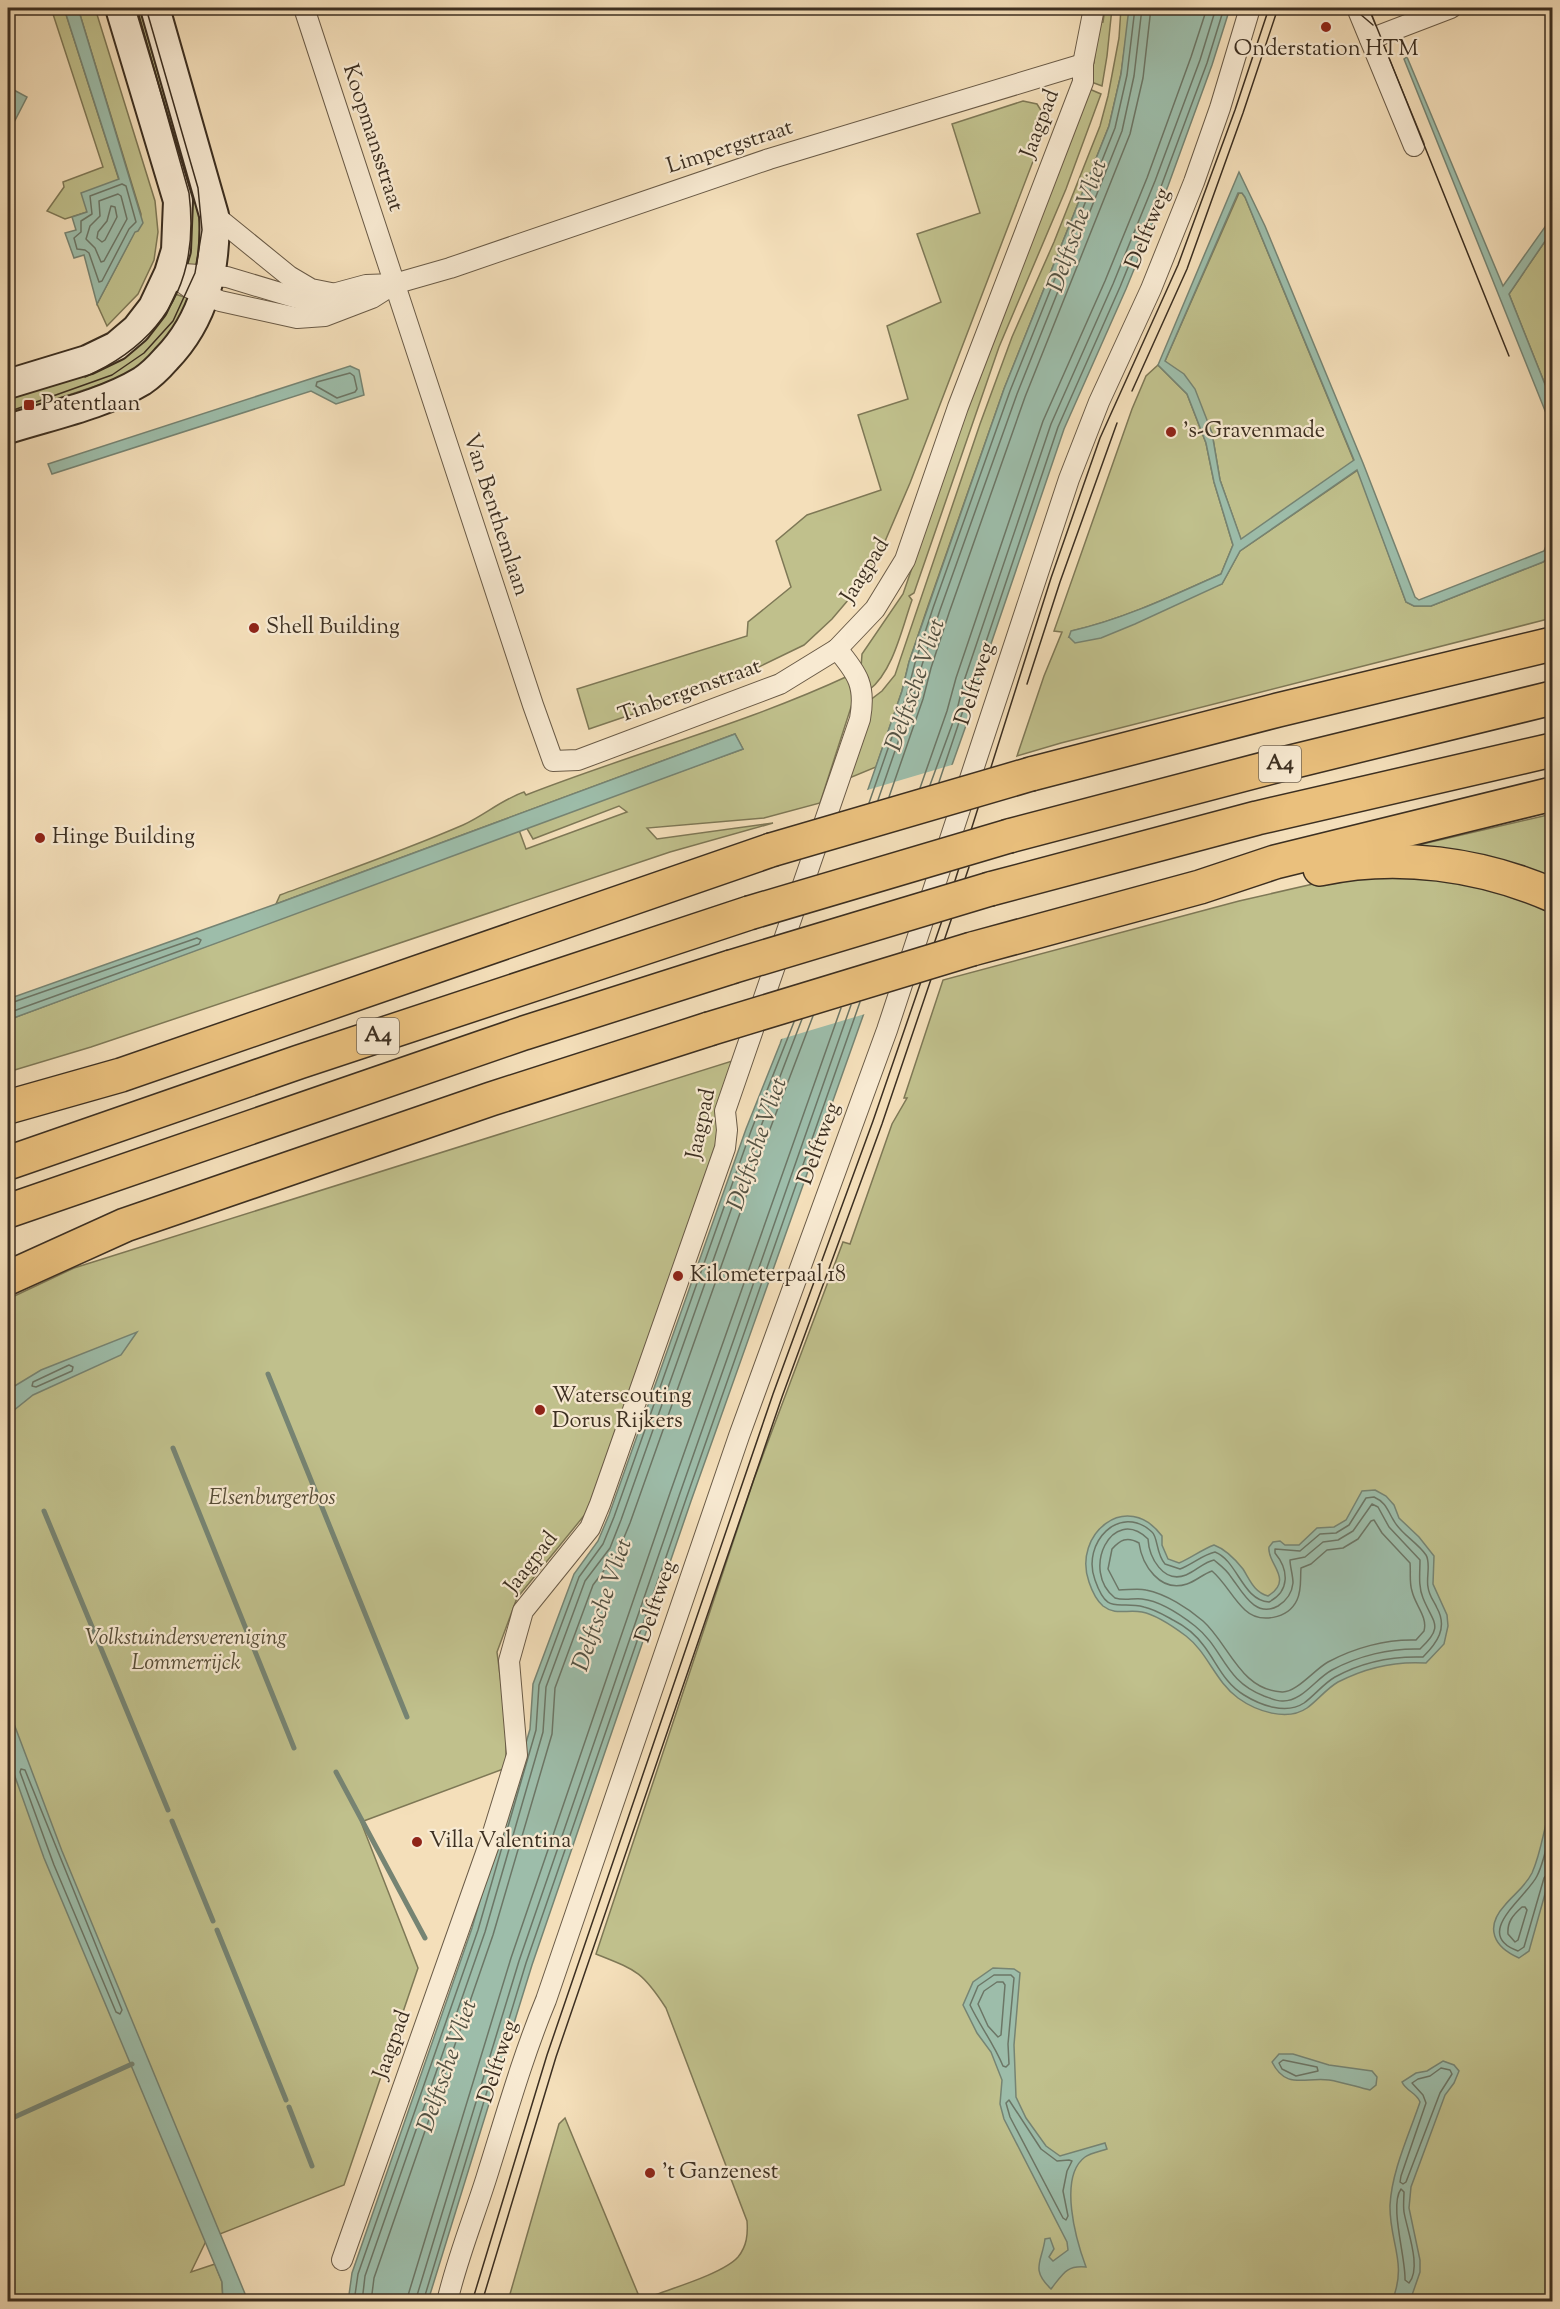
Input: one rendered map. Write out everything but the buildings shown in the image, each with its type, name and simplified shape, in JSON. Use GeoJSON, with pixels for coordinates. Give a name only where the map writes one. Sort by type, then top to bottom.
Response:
{"type":"FeatureCollection","features":[{"type":"Feature","properties":{"kind":"highway","name":"A4"},"geometry":{"type":"LineString","coordinates":[[8,1107],[122,1075],[771,850],[1031,774],[1278,710],[1552,644]]}},
{"type":"Feature","properties":{"kind":"highway","name":"A4"},"geometry":{"type":"LineString","coordinates":[[8,1163],[299,1062],[749,913],[1009,836],[1287,763],[1552,698]]}},
{"type":"Feature","properties":{"kind":"highway","name":"A4"},"geometry":{"type":"LineString","coordinates":[[8,1210],[524,1033],[731,967],[990,890],[1257,818],[1552,750]]}},
{"type":"Feature","properties":{"kind":"highway"},"geometry":{"type":"LineString","coordinates":[[8,1278],[125,1225],[491,1099],[709,1029],[972,949],[1200,887],[1275,862],[1552,794]]}},
{"type":"Feature","properties":{"kind":"highway"},"geometry":{"type":"LineString","coordinates":[[1200,887],[1278,879],[1378,861],[1438,864],[1491,874],[1552,896]]}},
{"type":"Feature","properties":{"kind":"highway","name":"A4"},"geometry":{"type":"LineString","coordinates":[[8,1126],[122,1075]]}},
{"type":"Feature","properties":{"kind":"highway"},"geometry":{"type":"LineString","coordinates":[[8,1256],[34,1247],[125,1225]]}},
{"type":"Feature","properties":{"kind":"main road"},"geometry":{"type":"LineString","coordinates":[[8,384],[87,360],[116,346],[136,329],[153,307],[169,273],[176,250],[178,201],[120,8]]}},
{"type":"Feature","properties":{"kind":"main road"},"geometry":{"type":"LineString","coordinates":[[8,429],[101,399],[144,380],[174,351],[188,331],[208,285],[215,236],[214,215],[155,8]]}},
{"type":"Feature","properties":{"kind":"street","name":"Koopmansstraat"},"geometry":{"type":"LineString","coordinates":[[304,8],[394,284]]}},
{"type":"Feature","properties":{"kind":"street","name":"Jaagpad"},"geometry":{"type":"LineString","coordinates":[[342,2260],[492,1836],[517,1755],[508,1661],[523,1611],[590,1528],[600,1504],[725,1148],[727,1138],[725,1111],[791,926],[860,719],[864,699],[858,677],[837,649],[875,609],[905,560],[958,407],[1083,82],[1083,64],[1094,8]]}},
{"type":"Feature","properties":{"kind":"street","name":"Delftweg"},"geometry":{"type":"LineString","coordinates":[[447,2301],[455,2268],[472,2222],[526,2048],[550,1989],[739,1436],[887,1030],[1069,479],[1099,402],[1150,289],[1194,182],[1220,108],[1250,8]]}},
{"type":"Feature","properties":{"kind":"street"},"geometry":{"type":"LineString","coordinates":[[1357,8],[1414,146]]}},
{"type":"Feature","properties":{"kind":"street"},"geometry":{"type":"LineString","coordinates":[[1370,39],[1450,8]]}},
{"type":"Feature","properties":{"kind":"street","name":"Limpergstraat"},"geometry":{"type":"LineString","coordinates":[[169,273],[190,288],[208,285],[307,301],[366,285],[394,284],[450,268],[769,159],[1083,64]]}},
{"type":"Feature","properties":{"kind":"street","name":"Limpergstraat"},"geometry":{"type":"LineString","coordinates":[[214,215],[289,276],[311,289],[334,293]]}},
{"type":"Feature","properties":{"kind":"street","name":"Limpergstraat"},"geometry":{"type":"LineString","coordinates":[[208,285],[220,301],[297,318],[325,316],[372,298],[394,284]]}},
{"type":"Feature","properties":{"kind":"street","name":"Van Benthemlaan"},"geometry":{"type":"LineString","coordinates":[[394,284],[540,728],[553,761]]}},
{"type":"Feature","properties":{"kind":"street","name":"Tinbergenstraat"},"geometry":{"type":"LineString","coordinates":[[553,761],[578,759],[780,684],[837,649]]}},
{"type":"Feature","properties":{"kind":"green space"},"geometry":{"type":"Polygon","coordinates":[[[51,8],[64,8],[119,180],[87,212],[65,219],[47,211],[64,187],[63,182],[103,167],[51,8]]]}},
{"type":"Feature","properties":{"kind":"green space"},"geometry":{"type":"Polygon","coordinates":[[[78,8],[95,8],[155,201],[158,232],[154,260],[138,294],[107,326],[97,304],[135,231],[138,230],[141,214],[78,8]]]}},
{"type":"Feature","properties":{"kind":"green space"},"geometry":{"type":"Polygon","coordinates":[[[123,8],[150,8],[201,184],[203,266],[189,266],[184,259],[123,8]]]}},
{"type":"Feature","properties":{"kind":"green space"},"geometry":{"type":"Polygon","coordinates":[[[1105,8],[1112,8],[1102,86],[1086,80],[1088,71],[1094,63],[1098,23],[1103,22],[1105,8]]]}},
{"type":"Feature","properties":{"kind":"green space"},"geometry":{"type":"Polygon","coordinates":[[[1121,8],[1129,8],[1129,16],[1121,74],[1109,126],[1004,389],[909,662],[902,691],[876,767],[847,779],[869,701],[882,691],[895,675],[1012,337],[1054,242],[1100,126],[1119,38],[1121,8]]]}},
{"type":"Feature","properties":{"kind":"green space"},"geometry":{"type":"Polygon","coordinates":[[[1087,88],[1101,94],[1066,189],[999,347],[914,593],[909,596],[912,600],[896,649],[884,672],[869,690],[861,668],[862,654],[903,594],[1006,296],[1087,88]]]}},
{"type":"Feature","properties":{"kind":"green space"},"geometry":{"type":"Polygon","coordinates":[[[1023,101],[1037,104],[1047,120],[1040,143],[910,483],[883,546],[860,586],[832,619],[804,645],[730,681],[589,729],[577,689],[747,636],[748,622],[791,587],[776,541],[807,515],[881,490],[858,415],[908,399],[887,326],[941,302],[917,234],[980,213],[952,124],[1023,101]]]}},
{"type":"Feature","properties":{"kind":"green space"},"geometry":{"type":"Polygon","coordinates":[[[1239,193],[1245,197],[1354,461],[1241,540],[1220,480],[1212,433],[1165,361],[1239,193]]]}},
{"type":"Feature","properties":{"kind":"green space"},"geometry":{"type":"Polygon","coordinates":[[[1552,231],[1552,402],[1509,294],[1552,231]]]}},
{"type":"Feature","properties":{"kind":"green space"},"geometry":{"type":"Polygon","coordinates":[[[175,294],[187,298],[192,306],[150,359],[123,377],[8,415],[8,395],[175,294]]]}},
{"type":"Feature","properties":{"kind":"green space"},"geometry":{"type":"Polygon","coordinates":[[[1158,365],[1187,394],[1206,443],[1214,482],[1233,545],[1221,574],[1166,599],[1072,631],[1069,637],[1222,584],[1240,551],[1358,470],[1406,602],[1414,606],[1431,606],[1543,562],[1552,554],[1552,618],[1017,756],[1044,676],[1062,632],[1054,631],[1132,409],[1146,376],[1158,365]]]}},
{"type":"Feature","properties":{"kind":"green space"},"geometry":{"type":"Polygon","coordinates":[[[848,676],[854,698],[820,803],[764,818],[647,828],[657,839],[773,823],[670,852],[91,1047],[8,1072],[8,1020],[519,830],[526,849],[627,812],[619,806],[533,839],[526,827],[743,749],[735,734],[276,904],[280,895],[395,853],[463,825],[516,795],[524,792],[526,795],[729,724],[848,676]]]}},
{"type":"Feature","properties":{"kind":"green space"},"geometry":{"type":"Polygon","coordinates":[[[1552,814],[1552,878],[1524,866],[1401,849],[1552,814]]]}},
{"type":"Feature","properties":{"kind":"green space"},"geometry":{"type":"Polygon","coordinates":[[[1389,875],[1451,878],[1552,909],[1552,2301],[654,2301],[652,2296],[722,2269],[738,2257],[745,2244],[747,2221],[666,2008],[651,1986],[637,1973],[596,1954],[754,1479],[843,1242],[850,1244],[892,1124],[907,1098],[904,1098],[943,980],[1239,901],[1313,884],[1389,875]]]}},
{"type":"Feature","properties":{"kind":"green space","name":"Elsenburgerbos"},"geometry":{"type":"Polygon","coordinates":[[[732,1061],[718,1124],[714,1158],[587,1512],[517,1598],[497,1652],[506,1722],[506,1768],[361,1822],[418,1968],[344,2185],[207,2239],[191,2272],[215,2264],[222,2282],[223,2301],[8,2302],[8,1299],[74,1268],[732,1061]]]}},
{"type":"Feature","properties":{"kind":"green space"},"geometry":{"type":"Polygon","coordinates":[[[565,2118],[641,2301],[508,2301],[559,2124],[565,2118]]]}},
{"type":"Feature","properties":{"kind":"water"},"geometry":{"type":"Polygon","coordinates":[[[64,8],[78,8],[143,223],[135,232],[97,304],[84,255],[74,258],[65,233],[76,230],[72,217],[87,212],[81,193],[119,179],[64,8]]]}},
{"type":"Feature","properties":{"kind":"water","name":"Delftsche Vliet"},"geometry":{"type":"Polygon","coordinates":[[[1129,8],[1230,8],[1168,186],[1126,289],[1064,429],[977,685],[969,717],[691,1501],[532,1965],[428,2301],[348,2302],[352,2273],[472,1928],[530,1729],[533,1684],[574,1574],[598,1541],[609,1515],[746,1129],[780,1044],[1004,389],[1109,126],[1121,74],[1129,8]]]}},
{"type":"Feature","properties":{"kind":"water"},"geometry":{"type":"Polygon","coordinates":[[[1407,57],[1503,286],[1552,217],[1552,231],[1509,294],[1552,402],[1552,428],[1404,59],[1407,57]]]}},
{"type":"Feature","properties":{"kind":"water"},"geometry":{"type":"Polygon","coordinates":[[[12,89],[27,97],[8,134],[8,98],[12,89]]]}},
{"type":"Feature","properties":{"kind":"water"},"geometry":{"type":"Polygon","coordinates":[[[1239,172],[1265,226],[1363,463],[1415,597],[1419,600],[1544,551],[1552,531],[1552,554],[1543,562],[1431,606],[1414,606],[1406,602],[1357,470],[1240,551],[1222,584],[1101,638],[1075,643],[1069,637],[1071,631],[1166,599],[1221,574],[1233,545],[1214,482],[1206,443],[1187,394],[1158,365],[1239,172]],[[1238,193],[1165,361],[1184,374],[1195,389],[1212,433],[1220,480],[1241,539],[1354,460],[1242,193],[1238,193]]]}},
{"type":"Feature","properties":{"kind":"water"},"geometry":{"type":"Polygon","coordinates":[[[350,366],[359,370],[364,395],[336,404],[311,391],[52,474],[48,464],[350,366]]]}},
{"type":"Feature","properties":{"kind":"water"},"geometry":{"type":"Polygon","coordinates":[[[735,734],[743,749],[8,1020],[8,999],[276,904],[735,734]]]}},
{"type":"Feature","properties":{"kind":"water"},"geometry":{"type":"Polygon","coordinates":[[[137,1332],[121,1355],[33,1395],[8,1415],[8,1390],[41,1370],[137,1332]]]}},
{"type":"Feature","properties":{"kind":"water"},"geometry":{"type":"Polygon","coordinates":[[[1375,1490],[1386,1496],[1394,1505],[1399,1518],[1419,1537],[1434,1556],[1433,1584],[1447,1615],[1448,1626],[1444,1644],[1426,1663],[1392,1664],[1348,1677],[1299,1712],[1272,1713],[1245,1703],[1223,1684],[1200,1650],[1186,1636],[1154,1616],[1137,1611],[1117,1612],[1108,1609],[1096,1598],[1089,1582],[1086,1564],[1088,1548],[1095,1534],[1106,1523],[1119,1517],[1133,1517],[1148,1523],[1162,1536],[1162,1545],[1168,1559],[1179,1563],[1214,1545],[1233,1558],[1256,1589],[1268,1596],[1276,1590],[1279,1583],[1278,1571],[1269,1553],[1269,1547],[1273,1542],[1299,1545],[1317,1528],[1334,1527],[1346,1520],[1362,1491],[1375,1490]]]}},
{"type":"Feature","properties":{"kind":"water"},"geometry":{"type":"Polygon","coordinates":[[[8,1708],[62,1851],[248,2301],[223,2301],[222,2282],[44,1858],[8,1757],[8,1708]]]}},
{"type":"Feature","properties":{"kind":"water"},"geometry":{"type":"Polygon","coordinates":[[[1552,1802],[1552,1869],[1529,1951],[1519,1958],[1510,1954],[1498,1942],[1494,1929],[1495,1921],[1505,1905],[1532,1873],[1552,1802]]]}},
{"type":"Feature","properties":{"kind":"water"},"geometry":{"type":"Polygon","coordinates":[[[993,1968],[1014,1969],[1020,1973],[1014,2045],[1016,2097],[1026,2118],[1046,2146],[1060,2156],[1105,2143],[1107,2149],[1085,2157],[1077,2166],[1072,2179],[1074,2226],[1086,2267],[1069,2269],[1051,2289],[1039,2270],[1045,2239],[1050,2238],[1054,2249],[1049,2257],[1053,2261],[1068,2250],[1067,2242],[1004,2119],[1000,2104],[1002,2080],[991,2052],[977,2033],[963,2005],[973,1982],[993,1968]]]}},
{"type":"Feature","properties":{"kind":"water"},"geometry":{"type":"Polygon","coordinates":[[[1279,2054],[1293,2054],[1329,2065],[1372,2071],[1377,2077],[1376,2085],[1370,2090],[1329,2080],[1290,2079],[1277,2071],[1272,2062],[1279,2054]]]}},
{"type":"Feature","properties":{"kind":"water"},"geometry":{"type":"Polygon","coordinates":[[[1443,2061],[1454,2065],[1459,2071],[1445,2095],[1411,2187],[1409,2208],[1420,2260],[1420,2272],[1410,2301],[1392,2301],[1398,2264],[1390,2218],[1391,2192],[1397,2166],[1420,2102],[1402,2082],[1443,2061]]]}},
{"type":"Feature","properties":{"kind":"pier"},"geometry":{"type":"Polygon","coordinates":[[[955,764],[865,1014],[778,1040],[864,791],[955,764]]]}},
{"type":"Feature","properties":{"kind":"waterway"},"geometry":{"type":"LineString","coordinates":[[268,1374],[407,1717]]}},
{"type":"Feature","properties":{"kind":"waterway"},"geometry":{"type":"LineString","coordinates":[[173,1448],[294,1748]]}},
{"type":"Feature","properties":{"kind":"waterway"},"geometry":{"type":"LineString","coordinates":[[44,1511],[168,1810]]}},
{"type":"Feature","properties":{"kind":"waterway"},"geometry":{"type":"LineString","coordinates":[[336,1772],[425,1938]]}},
{"type":"Feature","properties":{"kind":"waterway"},"geometry":{"type":"LineString","coordinates":[[172,1821],[213,1921]]}},
{"type":"Feature","properties":{"kind":"waterway"},"geometry":{"type":"LineString","coordinates":[[217,1930],[286,2100]]}},
{"type":"Feature","properties":{"kind":"waterway"},"geometry":{"type":"LineString","coordinates":[[8,2120],[132,2064]]}},
{"type":"Feature","properties":{"kind":"waterway"},"geometry":{"type":"LineString","coordinates":[[289,2107],[312,2166]]}},
{"type":"Feature","properties":{"kind":"tram line"},"geometry":{"type":"LineString","coordinates":[[85,377],[113,362],[137,345],[156,326],[172,304],[182,280],[189,253],[191,224],[189,193],[137,8]]}},
{"type":"Feature","properties":{"kind":"tram line"},"geometry":{"type":"LineString","coordinates":[[8,412],[112,375],[144,353],[173,321],[195,273],[202,230],[198,188],[146,8]]}},
{"type":"Feature","properties":{"kind":"tram line"},"geometry":{"type":"LineString","coordinates":[[472,2302],[547,2055],[773,1394],[873,1121],[946,909],[1051,578],[1100,438],[1178,265],[1235,110],[1269,8]]}},
{"type":"Feature","properties":{"kind":"tram line"},"geometry":{"type":"LineString","coordinates":[[1132,391],[1187,269],[1278,8]]}},
{"type":"Feature","properties":{"kind":"tram line"},"geometry":{"type":"LineString","coordinates":[[1353,8],[1373,25]]}},
{"type":"Feature","properties":{"kind":"tram line"},"geometry":{"type":"LineString","coordinates":[[1369,8],[1509,356]]}},
{"type":"Feature","properties":{"kind":"tram line"},"geometry":{"type":"LineString","coordinates":[[1027,684],[1060,582],[1117,423]]}},
{"type":"Feature","properties":{"kind":"tram line"},"geometry":{"type":"LineString","coordinates":[[482,2302],[556,2057],[782,1397],[882,1124],[969,867]]}},
{"type":"Feature","properties":{"kind":"place","name":"Onderstation HTM"},"geometry":{"type":"Point","coordinates":[1326,27]}},
{"type":"Feature","properties":{"kind":"place","name":"Patentlaan"},"geometry":{"type":"Point","coordinates":[29,405]}},
{"type":"Feature","properties":{"kind":"place","name":"'s-Gravenmade"},"geometry":{"type":"Point","coordinates":[1171,432]}},
{"type":"Feature","properties":{"kind":"place","name":"Shell Building"},"geometry":{"type":"Point","coordinates":[254,628]}},
{"type":"Feature","properties":{"kind":"place","name":"Hinge Building"},"geometry":{"type":"Point","coordinates":[40,838]}},
{"type":"Feature","properties":{"kind":"place","name":"Kilometerpaal 18"},"geometry":{"type":"Point","coordinates":[678,1276]}},
{"type":"Feature","properties":{"kind":"place","name":"Waterscouting Dorus Rijkers"},"geometry":{"type":"Point","coordinates":[540,1410]}},
{"type":"Feature","properties":{"kind":"place","name":"Villa Valentina"},"geometry":{"type":"Point","coordinates":[417,1842]}},
{"type":"Feature","properties":{"kind":"place","name":"'t Ganzenest"},"geometry":{"type":"Point","coordinates":[650,2173]}},
{"type":"Feature","properties":{"kind":"park label","name":"Volkstuindersvereniging Lommerrijck"},"geometry":{"type":"Point","coordinates":[186,1652]}}]}
